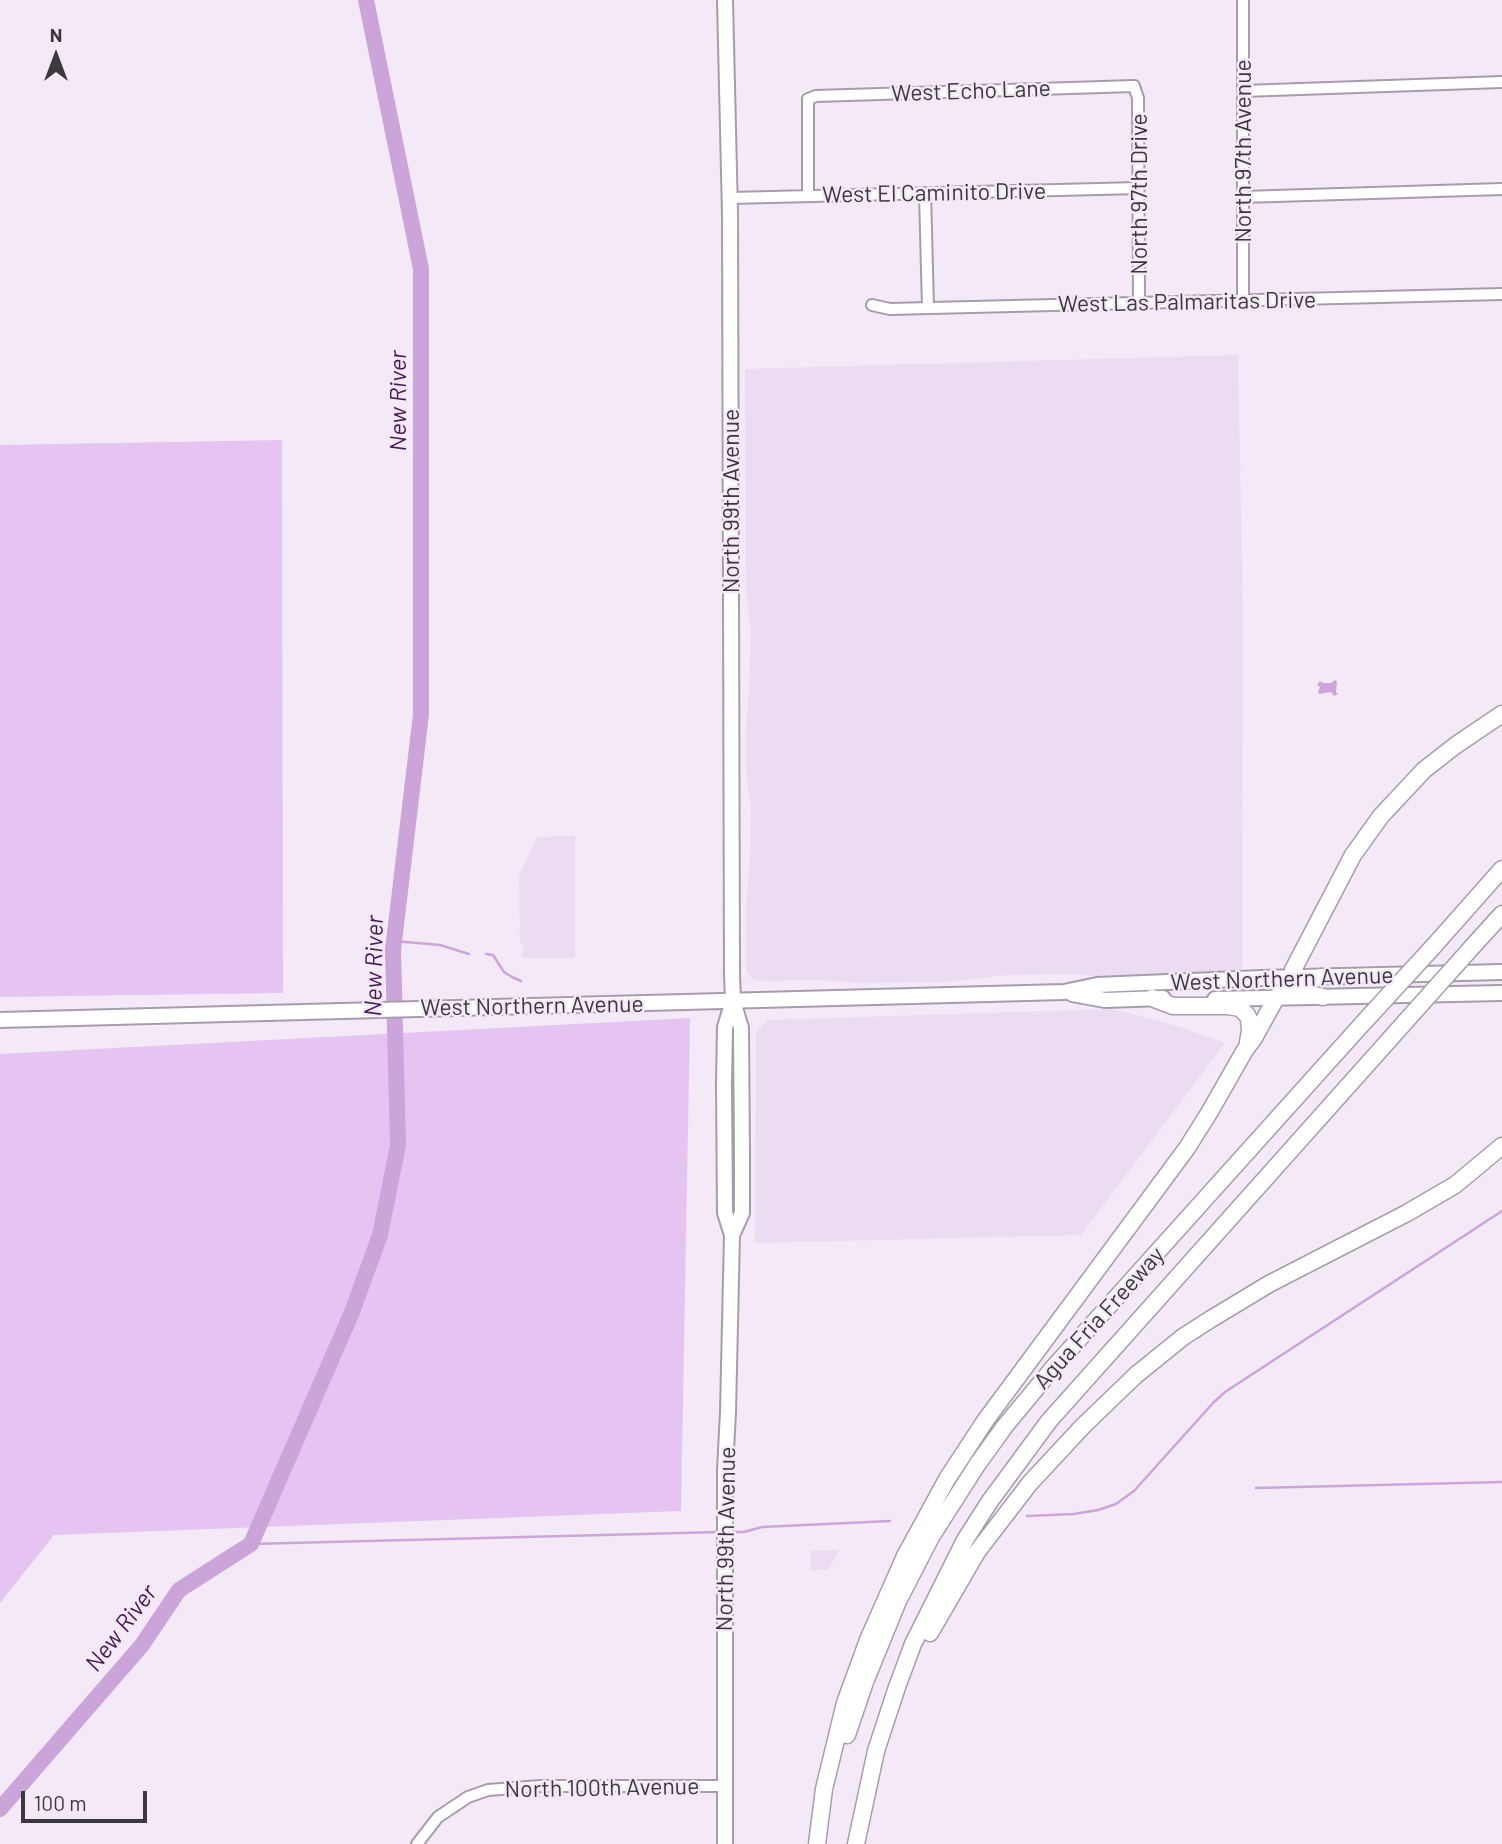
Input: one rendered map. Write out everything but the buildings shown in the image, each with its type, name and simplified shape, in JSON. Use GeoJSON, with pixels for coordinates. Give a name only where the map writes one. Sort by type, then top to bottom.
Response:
{"type":"FeatureCollection","features":[{"type":"Feature","properties":{"kind":"highway"},"geometry":{"type":"LineString","coordinates":[[1323,997],[1306,992],[1295,981],[1295,966],[1353,855],[1381,816],[1424,770],[1502,714]]}},
{"type":"Feature","properties":{"kind":"highway","name":"Agua Fria Freeway"},"geometry":{"type":"LineString","coordinates":[[824,1844],[848,1731],[884,1632],[932,1537],[977,1465],[1053,1368],[1502,869]]}},
{"type":"Feature","properties":{"kind":"highway","name":"Agua Fria Freeway"},"geometry":{"type":"LineString","coordinates":[[856,1844],[876,1751],[913,1644],[965,1540],[1018,1461],[1049,1421],[1502,914]]}},
{"type":"Feature","properties":{"kind":"highway"},"geometry":{"type":"LineString","coordinates":[[817,1844],[824,1789],[845,1703],[868,1640],[905,1556],[947,1479],[985,1421],[1187,1147],[1245,1050],[1255,1038],[1276,998],[1295,981],[1321,977]]}},
{"type":"Feature","properties":{"kind":"highway"},"geometry":{"type":"LineString","coordinates":[[1152,998],[1173,1006],[1228,1006],[1240,1009],[1247,1015],[1250,1024],[1245,1050]]}},
{"type":"Feature","properties":{"kind":"highway"},"geometry":{"type":"LineString","coordinates":[[887,1715],[897,1705],[921,1649],[977,1552],[1030,1483],[1128,1382],[1183,1337],[1211,1319],[1269,1284],[1407,1213],[1455,1185],[1502,1146]]}},
{"type":"Feature","properties":{"kind":"main road","name":"North 99th Avenue"},"geometry":{"type":"LineString","coordinates":[[725,0],[730,198],[733,1001],[725,1027],[724,1083],[725,1213],[732,1234],[729,1412],[724,1470],[725,1844]]}},
{"type":"Feature","properties":{"kind":"main road","name":"West Northern Avenue"},"geometry":{"type":"LineString","coordinates":[[1321,977],[1502,972]]}},
{"type":"Feature","properties":{"kind":"main road","name":"West Northern Avenue"},"geometry":{"type":"LineString","coordinates":[[0,1020],[1064,992],[1097,985],[1295,981]]}},
{"type":"Feature","properties":{"kind":"main road","name":"West Northern Avenue"},"geometry":{"type":"LineString","coordinates":[[1064,992],[1105,1000],[1502,993]]}},
{"type":"Feature","properties":{"kind":"street","name":"North 97th Avenue"},"geometry":{"type":"LineString","coordinates":[[1242,302],[1243,0]]}},
{"type":"Feature","properties":{"kind":"street"},"geometry":{"type":"LineString","coordinates":[[1243,91],[1502,82]]}},
{"type":"Feature","properties":{"kind":"street","name":"West Echo Lane"},"geometry":{"type":"LineString","coordinates":[[808,196],[808,99],[816,96],[1135,86]]}},
{"type":"Feature","properties":{"kind":"street","name":"North 97th Drive"},"geometry":{"type":"LineString","coordinates":[[1135,86],[1138,98],[1139,303]]}},
{"type":"Feature","properties":{"kind":"street","name":"West El Caminito Drive"},"geometry":{"type":"LineString","coordinates":[[730,198],[1139,188]]}},
{"type":"Feature","properties":{"kind":"street"},"geometry":{"type":"LineString","coordinates":[[1243,197],[1502,189]]}},
{"type":"Feature","properties":{"kind":"street"},"geometry":{"type":"LineString","coordinates":[[925,193],[928,308]]}},
{"type":"Feature","properties":{"kind":"street","name":"West Las Palmaritas Drive"},"geometry":{"type":"LineString","coordinates":[[872,305],[890,309],[1502,294]]}},
{"type":"Feature","properties":{"kind":"street","name":"North 100th Avenue"},"geometry":{"type":"LineString","coordinates":[[417,1844],[438,1817],[468,1797],[488,1790],[541,1786],[725,1786]]}},
{"type":"Feature","properties":{"kind":"shaded area"},"geometry":{"type":"Polygon","coordinates":[[[1238,355],[1243,617],[1242,972],[1106,977],[1075,974],[1008,975],[947,982],[755,981],[746,968],[751,806],[746,772],[746,728],[751,631],[746,591],[745,369],[1238,355]]]}},
{"type":"Feature","properties":{"kind":"shaded area"},"geometry":{"type":"Polygon","coordinates":[[[282,440],[283,993],[0,997],[0,445],[282,440]]]}},
{"type":"Feature","properties":{"kind":"shaded area"},"geometry":{"type":"Polygon","coordinates":[[[1335,680],[1338,694],[1319,694],[1320,687],[1317,685],[1320,681],[1331,683],[1335,680]]]}},
{"type":"Feature","properties":{"kind":"shaded area"},"geometry":{"type":"Polygon","coordinates":[[[575,836],[575,958],[523,958],[523,945],[520,944],[519,876],[537,837],[575,836]]]}},
{"type":"Feature","properties":{"kind":"shaded area"},"geometry":{"type":"Polygon","coordinates":[[[1112,1009],[1177,1026],[1225,1043],[1081,1235],[755,1243],[756,1032],[768,1020],[1112,1009]]]}},
{"type":"Feature","properties":{"kind":"shaded area"},"geometry":{"type":"Polygon","coordinates":[[[690,1018],[681,1511],[54,1535],[0,1603],[0,1054],[690,1018]]]}},
{"type":"Feature","properties":{"kind":"shaded area"},"geometry":{"type":"Polygon","coordinates":[[[838,1550],[827,1570],[811,1570],[811,1551],[838,1550]]]}},
{"type":"Feature","properties":{"kind":"waterway","name":"New River"},"geometry":{"type":"LineString","coordinates":[[0,1809],[142,1645],[179,1590],[251,1544],[352,1312],[380,1235],[398,1145],[393,950],[421,714],[421,269],[366,0]]}},
{"type":"Feature","properties":{"kind":"waterway"},"geometry":{"type":"LineString","coordinates":[[394,941],[440,945],[469,954]]}},
{"type":"Feature","properties":{"kind":"waterway"},"geometry":{"type":"LineString","coordinates":[[486,954],[493,955],[504,972],[521,981]]}},
{"type":"Feature","properties":{"kind":"waterway"},"geometry":{"type":"LineString","coordinates":[[1027,1516],[1074,1514],[1116,1504],[1134,1491],[1225,1392],[1502,1211]]}},
{"type":"Feature","properties":{"kind":"waterway"},"geometry":{"type":"LineString","coordinates":[[1256,1488],[1502,1482]]}},
{"type":"Feature","properties":{"kind":"waterway"},"geometry":{"type":"LineString","coordinates":[[730,1532],[744,1532],[762,1527],[890,1521]]}},
{"type":"Feature","properties":{"kind":"waterway"},"geometry":{"type":"LineString","coordinates":[[251,1544],[720,1532]]}}]}
